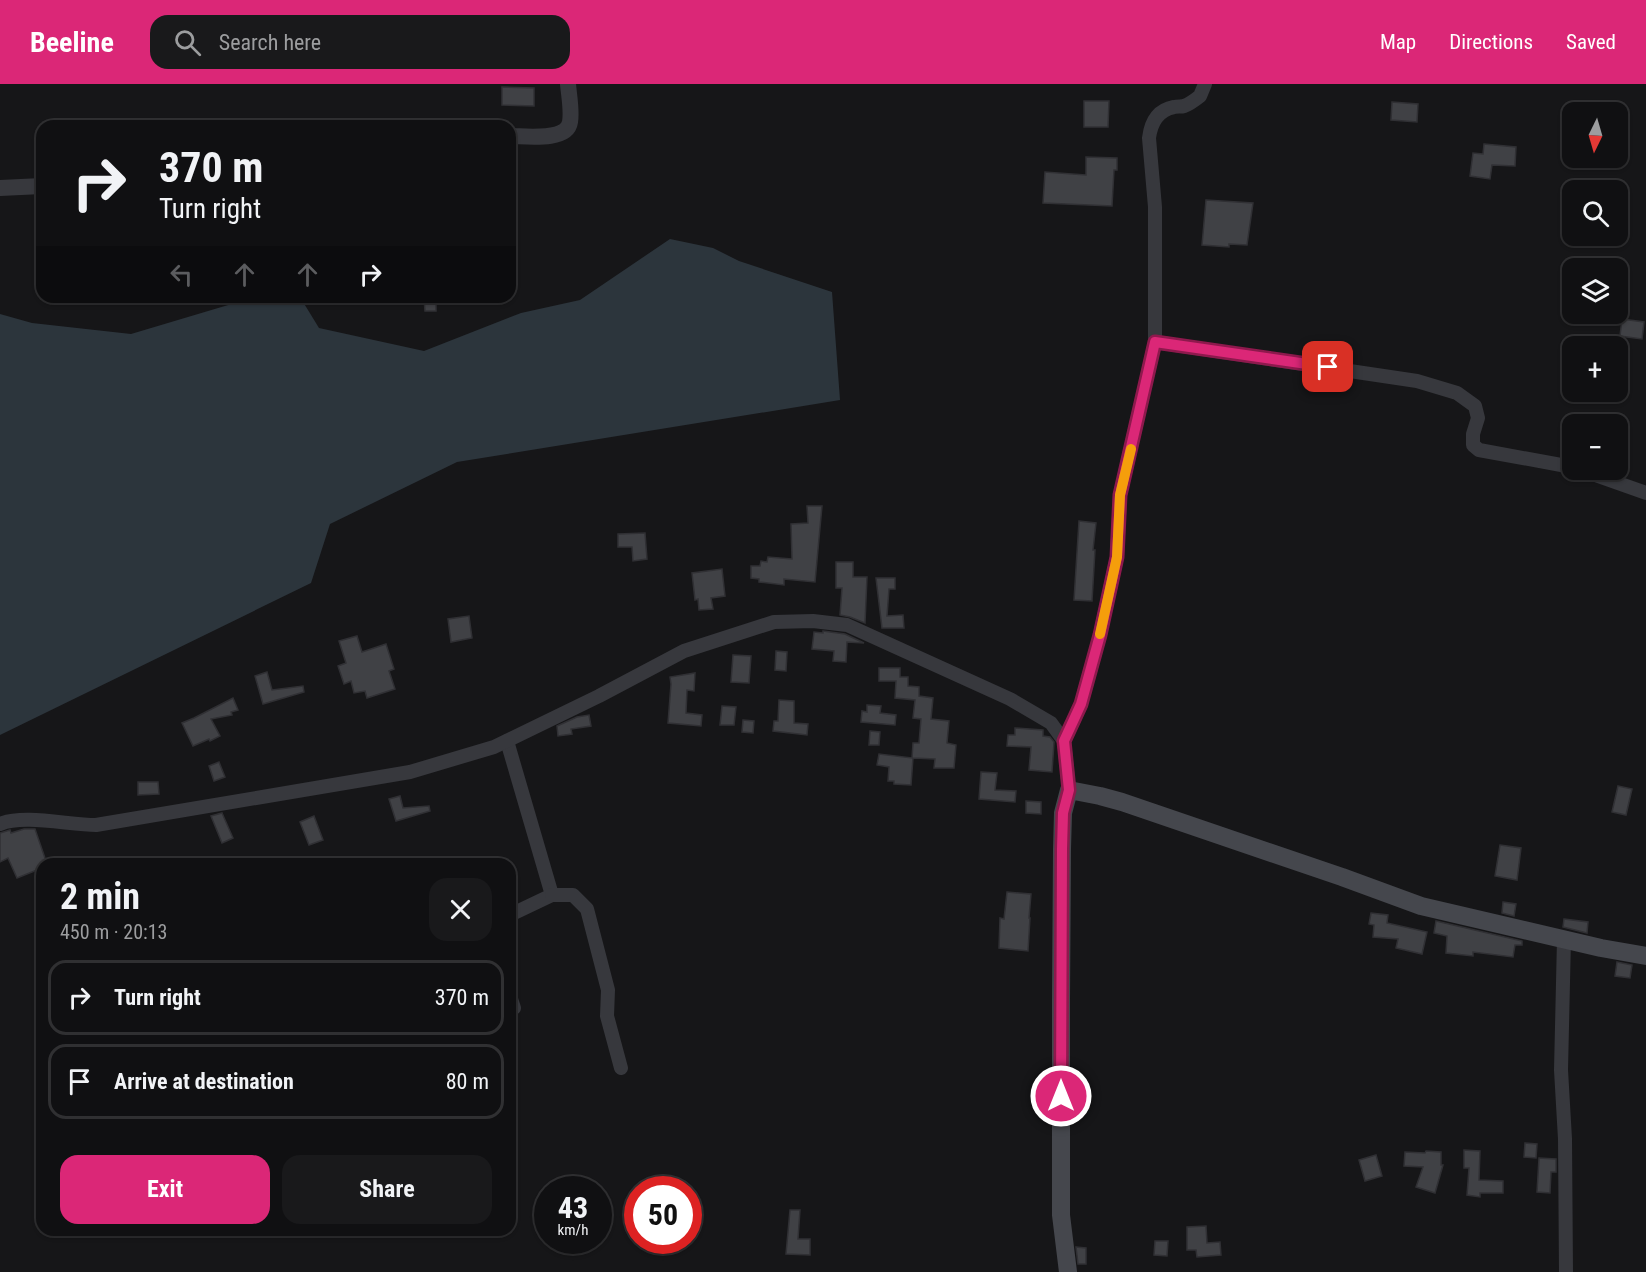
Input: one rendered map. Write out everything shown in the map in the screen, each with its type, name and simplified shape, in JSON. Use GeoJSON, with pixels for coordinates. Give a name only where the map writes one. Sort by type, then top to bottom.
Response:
{"type":"FeatureCollection","features":[{"type":"Feature","properties":{"kind":"main road"},"geometry":{"type":"LineString","coordinates":[[1068,1272],[1061,1215],[1061,989],[1063,813],[1069,790],[1122,802],[1421,906],[1646,956]]}},
{"type":"Feature","properties":{"kind":"street"},"geometry":{"type":"LineString","coordinates":[[516,136],[557,136],[567,130],[570,123],[568,84]]}},
{"type":"Feature","properties":{"kind":"street"},"geometry":{"type":"LineString","coordinates":[[1064,741],[1081,704],[1100,635],[1117,557],[1120,495],[1155,342],[1155,207],[1150,129],[1160,113],[1172,107],[1183,106],[1200,96],[1205,84]]}},
{"type":"Feature","properties":{"kind":"street"},"geometry":{"type":"LineString","coordinates":[[0,188],[36,186]]}},
{"type":"Feature","properties":{"kind":"street"},"geometry":{"type":"LineString","coordinates":[[1155,342],[1417,381],[1457,393],[1475,406],[1478,418],[1473,434],[1473,445],[1479,450],[1562,465]]}},
{"type":"Feature","properties":{"kind":"street"},"geometry":{"type":"LineString","coordinates":[[1609,480],[1646,493]]}},
{"type":"Feature","properties":{"kind":"street"},"geometry":{"type":"LineString","coordinates":[[0,824],[25,819],[96,825],[410,772],[494,747],[599,696],[684,651],[774,622],[813,621],[846,625],[1010,699],[1051,723],[1064,741],[1069,790]]}},
{"type":"Feature","properties":{"kind":"street"},"geometry":{"type":"LineString","coordinates":[[507,741],[552,895]]}},
{"type":"Feature","properties":{"kind":"street"},"geometry":{"type":"LineString","coordinates":[[516,912],[552,895],[573,895],[587,909],[608,990],[607,1016],[621,1068]]}},
{"type":"Feature","properties":{"kind":"street"},"geometry":{"type":"LineString","coordinates":[[1564,939],[1561,1070],[1565,1139],[1566,1272]]}},
{"type":"Feature","properties":{"kind":"shaded area"},"geometry":{"type":"Polygon","coordinates":[[[670,239],[713,248],[739,261],[832,292],[840,400],[457,462],[330,524],[311,583],[0,735],[0,314],[32,323],[131,334],[235,303],[304,303],[319,328],[424,351],[521,313],[580,300],[670,239]]]}},
{"type":"Feature","properties":{"kind":"building"},"geometry":{"type":"Polygon","coordinates":[[[502,87],[534,88],[534,106],[502,105],[502,87]]]}},
{"type":"Feature","properties":{"kind":"building"},"geometry":{"type":"Polygon","coordinates":[[[1084,101],[1109,101],[1108,127],[1084,127],[1084,101]]]}},
{"type":"Feature","properties":{"kind":"building"},"geometry":{"type":"Polygon","coordinates":[[[1392,102],[1418,104],[1417,122],[1391,120],[1392,102]]]}},
{"type":"Feature","properties":{"kind":"building"},"geometry":{"type":"Polygon","coordinates":[[[1484,144],[1516,147],[1515,166],[1492,165],[1490,179],[1470,176],[1473,153],[1483,154],[1484,144]]]}},
{"type":"Feature","properties":{"kind":"building"},"geometry":{"type":"Polygon","coordinates":[[[1086,157],[1117,158],[1112,206],[1043,203],[1045,172],[1086,175],[1086,157]]]}},
{"type":"Feature","properties":{"kind":"building"},"geometry":{"type":"Polygon","coordinates":[[[1206,200],[1253,203],[1247,245],[1229,244],[1229,247],[1202,245],[1206,200]]]}},
{"type":"Feature","properties":{"kind":"building"},"geometry":{"type":"Polygon","coordinates":[[[424,303],[436,303],[436,311],[425,311],[424,303]]]}},
{"type":"Feature","properties":{"kind":"building"},"geometry":{"type":"Polygon","coordinates":[[[1628,320],[1644,322],[1642,339],[1620,336],[1621,324],[1628,324],[1628,320]]]}},
{"type":"Feature","properties":{"kind":"building"},"geometry":{"type":"Polygon","coordinates":[[[807,506],[822,506],[815,582],[784,579],[784,585],[759,582],[759,579],[751,578],[751,566],[760,566],[761,561],[767,562],[768,557],[792,559],[791,524],[808,523],[807,506]]]}},
{"type":"Feature","properties":{"kind":"building"},"geometry":{"type":"Polygon","coordinates":[[[1079,521],[1096,523],[1092,601],[1074,600],[1079,521]]]}},
{"type":"Feature","properties":{"kind":"building"},"geometry":{"type":"Polygon","coordinates":[[[645,533],[647,559],[633,561],[632,547],[618,547],[618,534],[645,533]]]}},
{"type":"Feature","properties":{"kind":"building"},"geometry":{"type":"Polygon","coordinates":[[[836,562],[853,562],[853,577],[867,577],[865,623],[840,615],[842,588],[836,588],[836,562]]]}},
{"type":"Feature","properties":{"kind":"building"},"geometry":{"type":"Polygon","coordinates":[[[722,569],[725,596],[711,598],[713,609],[699,610],[698,599],[695,600],[692,573],[722,569]]]}},
{"type":"Feature","properties":{"kind":"building"},"geometry":{"type":"Polygon","coordinates":[[[876,578],[895,578],[895,589],[889,589],[887,616],[903,615],[904,628],[882,628],[876,578]]]}},
{"type":"Feature","properties":{"kind":"building"},"geometry":{"type":"Polygon","coordinates":[[[469,616],[472,638],[451,642],[448,619],[469,616]]]}},
{"type":"Feature","properties":{"kind":"building"},"geometry":{"type":"Polygon","coordinates":[[[823,631],[845,634],[864,643],[847,642],[846,662],[833,661],[834,651],[812,649],[814,632],[823,633],[823,631]]]}},
{"type":"Feature","properties":{"kind":"building"},"geometry":{"type":"Polygon","coordinates":[[[357,636],[362,652],[386,644],[394,669],[389,671],[395,689],[367,698],[365,691],[354,693],[351,681],[344,684],[338,666],[346,663],[339,641],[357,636]]]}},
{"type":"Feature","properties":{"kind":"building"},"geometry":{"type":"Polygon","coordinates":[[[776,651],[787,652],[786,671],[775,670],[776,651]]]}},
{"type":"Feature","properties":{"kind":"building"},"geometry":{"type":"Polygon","coordinates":[[[733,655],[751,656],[749,683],[731,682],[733,655]]]}},
{"type":"Feature","properties":{"kind":"building"},"geometry":{"type":"Polygon","coordinates":[[[879,668],[900,668],[900,677],[908,677],[908,686],[919,687],[919,696],[933,698],[931,719],[949,721],[947,743],[956,745],[954,768],[934,768],[935,759],[913,758],[911,785],[894,784],[894,781],[888,781],[889,767],[877,765],[879,754],[912,758],[913,743],[919,743],[921,719],[913,718],[915,700],[895,698],[896,681],[879,681],[879,668]]]}},
{"type":"Feature","properties":{"kind":"building"},"geometry":{"type":"Polygon","coordinates":[[[267,672],[272,690],[303,686],[304,692],[263,704],[255,676],[267,672]]]}},
{"type":"Feature","properties":{"kind":"building"},"geometry":{"type":"Polygon","coordinates":[[[695,673],[694,691],[687,690],[686,713],[702,715],[701,726],[668,723],[670,677],[695,673]]]}},
{"type":"Feature","properties":{"kind":"building"},"geometry":{"type":"Polygon","coordinates":[[[233,698],[238,710],[231,712],[232,715],[211,719],[220,736],[193,746],[182,723],[233,698]]]}},
{"type":"Feature","properties":{"kind":"building"},"geometry":{"type":"Polygon","coordinates":[[[779,700],[794,701],[794,723],[808,724],[807,735],[773,731],[774,721],[778,721],[779,700]]]}},
{"type":"Feature","properties":{"kind":"building"},"geometry":{"type":"Polygon","coordinates":[[[867,705],[881,706],[880,713],[896,715],[895,725],[861,722],[862,711],[867,712],[867,705]]]}},
{"type":"Feature","properties":{"kind":"building"},"geometry":{"type":"Polygon","coordinates":[[[722,706],[736,707],[734,725],[720,725],[722,706]]]}},
{"type":"Feature","properties":{"kind":"building"},"geometry":{"type":"Polygon","coordinates":[[[589,715],[591,726],[571,729],[572,734],[558,736],[557,726],[577,717],[589,715]]]}},
{"type":"Feature","properties":{"kind":"building"},"geometry":{"type":"Polygon","coordinates":[[[743,720],[754,721],[753,733],[742,732],[743,720]]]}},
{"type":"Feature","properties":{"kind":"building"},"geometry":{"type":"Polygon","coordinates":[[[1015,728],[1043,730],[1043,736],[1050,737],[1054,742],[1052,772],[1029,770],[1031,747],[1007,746],[1008,735],[1015,735],[1015,728]]]}},
{"type":"Feature","properties":{"kind":"building"},"geometry":{"type":"Polygon","coordinates":[[[870,731],[880,732],[879,745],[869,745],[870,731]]]}},
{"type":"Feature","properties":{"kind":"building"},"geometry":{"type":"Polygon","coordinates":[[[219,762],[225,777],[214,781],[209,766],[219,762]]]}},
{"type":"Feature","properties":{"kind":"building"},"geometry":{"type":"Polygon","coordinates":[[[981,772],[997,773],[995,790],[1016,791],[1015,802],[979,799],[981,772]]]}},
{"type":"Feature","properties":{"kind":"building"},"geometry":{"type":"Polygon","coordinates":[[[138,782],[158,782],[159,794],[138,795],[138,782]]]}},
{"type":"Feature","properties":{"kind":"building"},"geometry":{"type":"Polygon","coordinates":[[[1618,786],[1632,789],[1626,815],[1612,812],[1618,786]]]}},
{"type":"Feature","properties":{"kind":"building"},"geometry":{"type":"Polygon","coordinates":[[[400,796],[403,808],[429,806],[430,811],[396,821],[389,799],[400,796]]]}},
{"type":"Feature","properties":{"kind":"building"},"geometry":{"type":"Polygon","coordinates":[[[1026,801],[1041,802],[1041,814],[1026,813],[1026,801]]]}},
{"type":"Feature","properties":{"kind":"building"},"geometry":{"type":"Polygon","coordinates":[[[222,813],[233,838],[222,843],[211,816],[222,813]]]}},
{"type":"Feature","properties":{"kind":"building"},"geometry":{"type":"Polygon","coordinates":[[[314,816],[323,840],[309,845],[300,822],[314,816]]]}},
{"type":"Feature","properties":{"kind":"building"},"geometry":{"type":"Polygon","coordinates":[[[24,829],[35,829],[45,858],[36,858],[36,870],[17,878],[8,858],[0,862],[0,833],[10,830],[11,833],[24,829]]]}},
{"type":"Feature","properties":{"kind":"building"},"geometry":{"type":"Polygon","coordinates":[[[1500,845],[1521,848],[1517,880],[1495,876],[1500,845]]]}},
{"type":"Feature","properties":{"kind":"building"},"geometry":{"type":"Polygon","coordinates":[[[1007,892],[1031,894],[1028,951],[999,948],[1000,918],[1004,919],[1007,892]]]}},
{"type":"Feature","properties":{"kind":"building"},"geometry":{"type":"Polygon","coordinates":[[[1503,902],[1516,904],[1514,916],[1502,913],[1503,902]]]}},
{"type":"Feature","properties":{"kind":"building"},"geometry":{"type":"Polygon","coordinates":[[[1371,913],[1388,915],[1387,923],[1427,932],[1422,954],[1396,948],[1398,939],[1373,937],[1374,925],[1369,924],[1371,913]]]}},
{"type":"Feature","properties":{"kind":"building"},"geometry":{"type":"Polygon","coordinates":[[[1564,919],[1588,922],[1587,933],[1563,927],[1564,919]]]}},
{"type":"Feature","properties":{"kind":"building"},"geometry":{"type":"Polygon","coordinates":[[[1436,921],[1522,941],[1522,945],[1515,945],[1513,957],[1473,952],[1473,956],[1446,953],[1447,936],[1434,933],[1436,921]]]}},
{"type":"Feature","properties":{"kind":"building"},"geometry":{"type":"Polygon","coordinates":[[[1617,962],[1632,965],[1630,978],[1615,976],[1617,962]]]}},
{"type":"Feature","properties":{"kind":"building"},"geometry":{"type":"Polygon","coordinates":[[[1525,1143],[1537,1144],[1536,1158],[1524,1157],[1525,1143]]]}},
{"type":"Feature","properties":{"kind":"building"},"geometry":{"type":"Polygon","coordinates":[[[1464,1150],[1480,1151],[1479,1180],[1503,1181],[1503,1193],[1480,1193],[1480,1197],[1467,1195],[1469,1168],[1464,1168],[1464,1150]]]}},
{"type":"Feature","properties":{"kind":"building"},"geometry":{"type":"Polygon","coordinates":[[[1426,1151],[1441,1152],[1441,1165],[1443,1165],[1435,1193],[1416,1187],[1423,1167],[1404,1166],[1405,1152],[1425,1153],[1426,1151]]]}},
{"type":"Feature","properties":{"kind":"building"},"geometry":{"type":"Polygon","coordinates":[[[1376,1155],[1382,1176],[1365,1181],[1359,1160],[1376,1155]]]}},
{"type":"Feature","properties":{"kind":"building"},"geometry":{"type":"Polygon","coordinates":[[[1539,1158],[1556,1159],[1556,1172],[1551,1172],[1550,1193],[1537,1192],[1539,1158]]]}},
{"type":"Feature","properties":{"kind":"building"},"geometry":{"type":"Polygon","coordinates":[[[790,1210],[800,1210],[798,1239],[810,1239],[810,1255],[786,1254],[790,1210]]]}},
{"type":"Feature","properties":{"kind":"building"},"geometry":{"type":"Polygon","coordinates":[[[1206,1226],[1207,1243],[1220,1242],[1221,1255],[1197,1257],[1196,1250],[1187,1250],[1187,1227],[1206,1226]]]}},
{"type":"Feature","properties":{"kind":"building"},"geometry":{"type":"Polygon","coordinates":[[[1155,1241],[1168,1241],[1167,1256],[1154,1255],[1155,1241]]]}},
{"type":"Feature","properties":{"kind":"building"},"geometry":{"type":"Polygon","coordinates":[[[1076,1247],[1086,1248],[1086,1264],[1078,1264],[1076,1247]]]}},
{"type":"Feature","properties":{"kind":"slow traffic"},"geometry":{"type":"LineString","coordinates":[[1100,634],[1117,557],[1120,495],[1131,449]]}},
{"type":"Feature","properties":{"kind":"route"},"geometry":{"type":"LineString","coordinates":[[1061,1096],[1062,849],[1063,813],[1069,790],[1064,741],[1081,704],[1100,635],[1117,557],[1120,495],[1155,342],[1328,367]]}}]}
